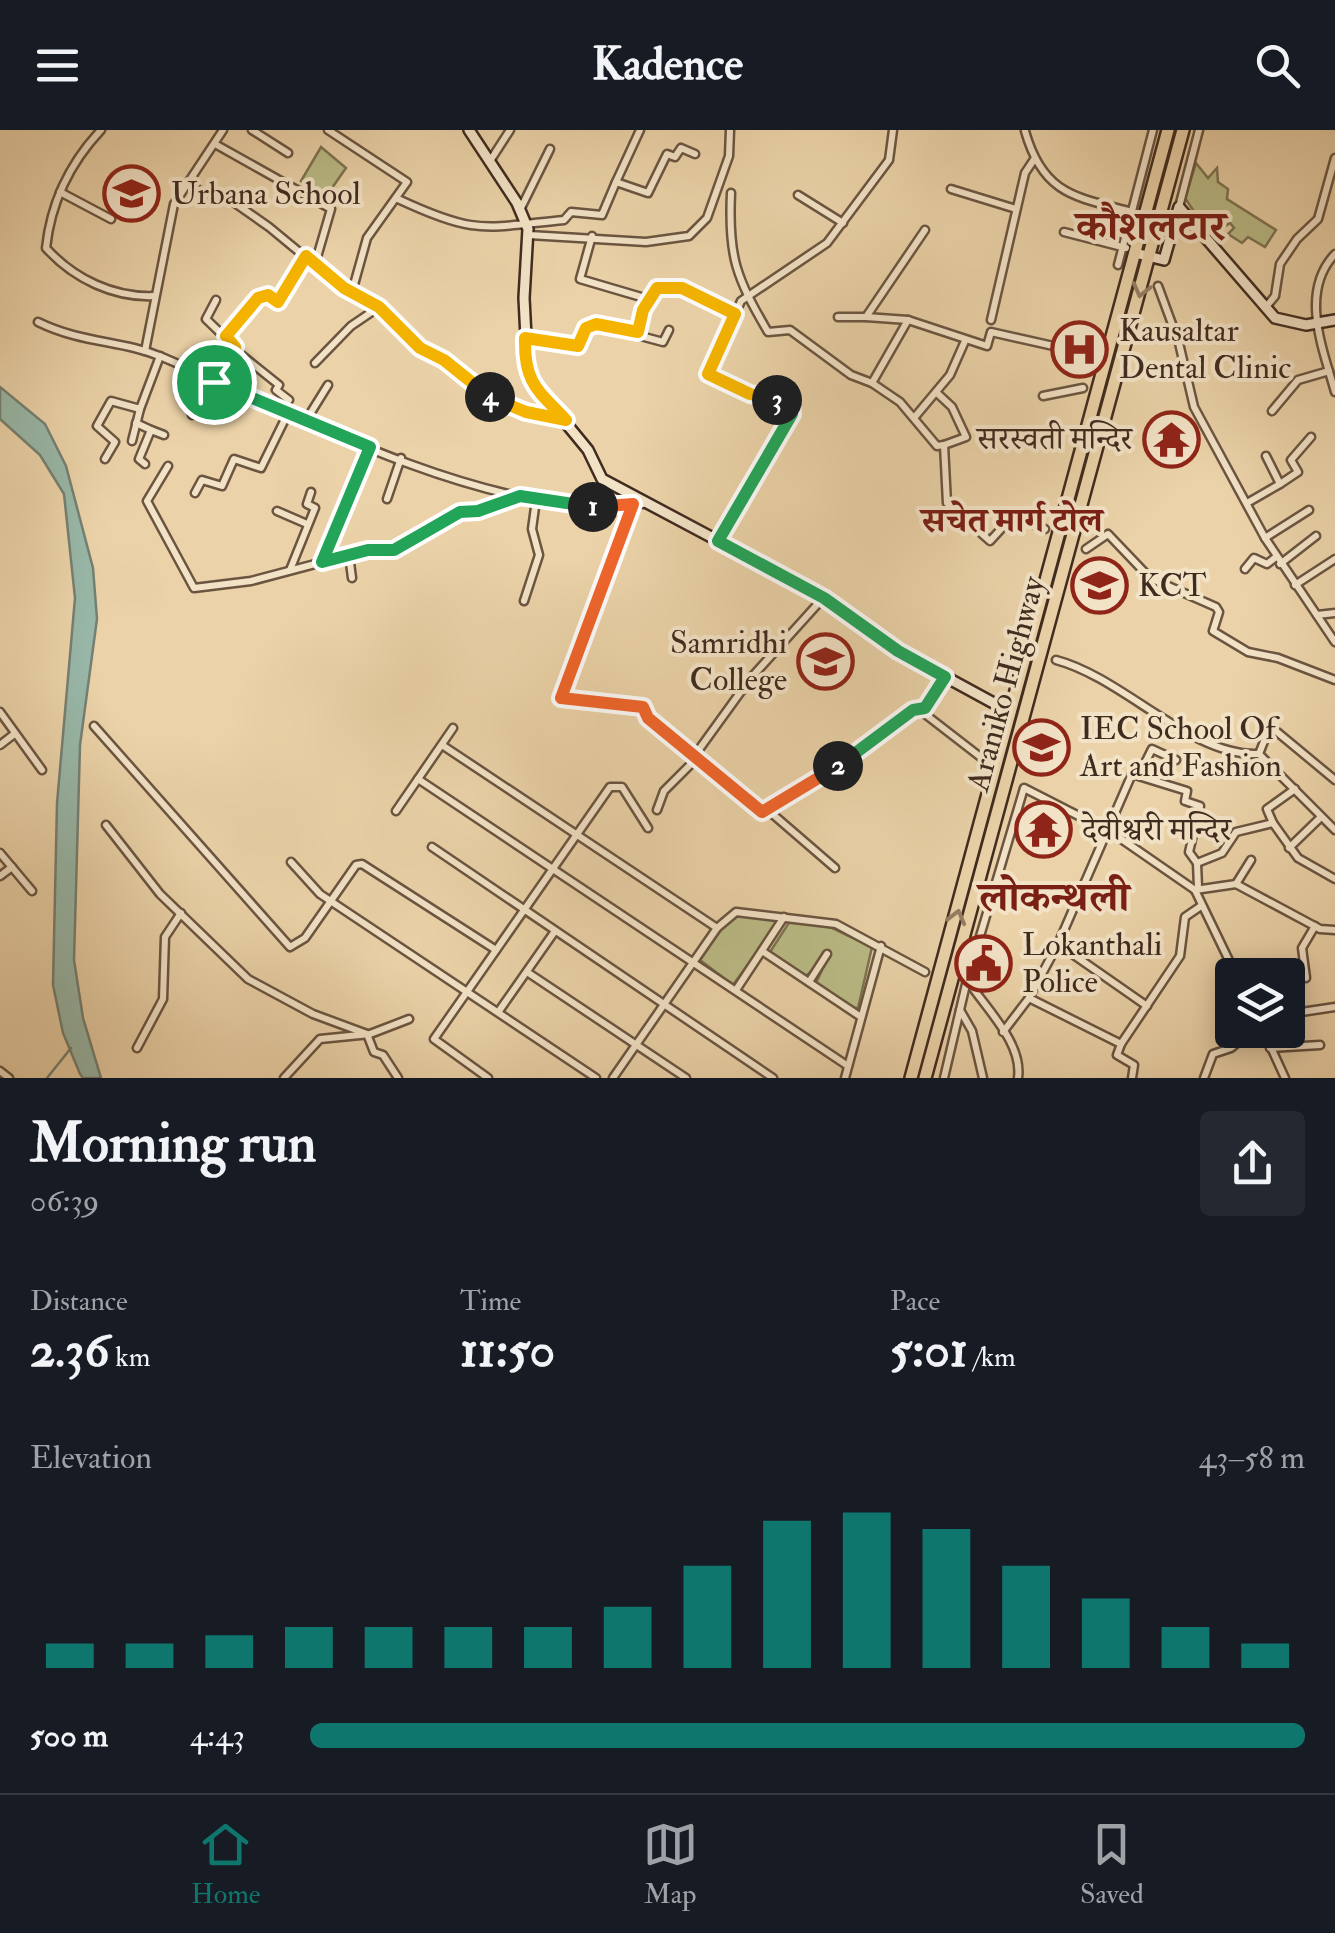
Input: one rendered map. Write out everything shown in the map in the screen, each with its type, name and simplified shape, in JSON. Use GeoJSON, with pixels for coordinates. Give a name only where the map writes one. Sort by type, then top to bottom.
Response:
{"type":"FeatureCollection","features":[{"type":"Feature","properties":{"kind":"highway","name":"Araniko Highway"},"geometry":{"type":"LineString","coordinates":[[925,1078],[1129,250],[1168,130]]}},
{"type":"Feature","properties":{"kind":"highway","name":"Araniko Highway"},"geometry":{"type":"LineString","coordinates":[[912,1078],[1021,678],[1149,256],[1183,130]]}},
{"type":"Feature","properties":{"kind":"main road"},"geometry":{"type":"LineString","coordinates":[[470,130],[520,210],[529,235],[525,338],[528,377],[537,392],[566,420],[602,478],[638,504],[718,541],[824,598],[898,651],[999,706]]}},
{"type":"Feature","properties":{"kind":"main road"},"geometry":{"type":"LineString","coordinates":[[1129,250],[1164,260],[1179,207]]}},
{"type":"Feature","properties":{"kind":"main road"},"geometry":{"type":"LineString","coordinates":[[1179,207],[1280,321],[1318,324],[1335,320]]}},
{"type":"Feature","properties":{"kind":"street"},"geometry":{"type":"LineString","coordinates":[[100,130],[82,150],[60,192],[48,222],[48,251],[108,290],[155,296]]}},
{"type":"Feature","properties":{"kind":"street"},"geometry":{"type":"LineString","coordinates":[[145,351],[169,219],[223,130]]}},
{"type":"Feature","properties":{"kind":"street"},"geometry":{"type":"LineString","coordinates":[[252,130],[288,153]]}},
{"type":"Feature","properties":{"kind":"street"},"geometry":{"type":"LineString","coordinates":[[328,130],[404,178],[398,199],[367,238],[352,292]]}},
{"type":"Feature","properties":{"kind":"street"},"geometry":{"type":"LineString","coordinates":[[490,160],[510,130]]}},
{"type":"Feature","properties":{"kind":"street"},"geometry":{"type":"LineString","coordinates":[[398,199],[449,223],[492,230],[565,218],[571,212],[602,215],[640,130]]}},
{"type":"Feature","properties":{"kind":"street"},"geometry":{"type":"LineString","coordinates":[[529,235],[646,242],[689,236],[707,218],[727,165],[730,130]]}},
{"type":"Feature","properties":{"kind":"street"},"geometry":{"type":"LineString","coordinates":[[718,541],[794,410],[708,374],[747,296],[819,251],[844,223],[888,160],[893,130]]}},
{"type":"Feature","properties":{"kind":"street"},"geometry":{"type":"LineString","coordinates":[[1024,130],[1035,158],[1064,193],[1132,212]]}},
{"type":"Feature","properties":{"kind":"street"},"geometry":{"type":"LineString","coordinates":[[1118,265],[1129,250],[1132,212],[1153,130]]}},
{"type":"Feature","properties":{"kind":"street"},"geometry":{"type":"LineString","coordinates":[[1179,207],[1199,130]]}},
{"type":"Feature","properties":{"kind":"street"},"geometry":{"type":"LineString","coordinates":[[215,144],[331,209],[315,264]]}},
{"type":"Feature","properties":{"kind":"street"},"geometry":{"type":"LineString","coordinates":[[616,182],[648,193],[667,154],[675,158],[682,148],[694,154]]}},
{"type":"Feature","properties":{"kind":"street"},"geometry":{"type":"LineString","coordinates":[[520,210],[550,149]]}},
{"type":"Feature","properties":{"kind":"street"},"geometry":{"type":"LineString","coordinates":[[991,320],[1027,166],[1035,158]]}},
{"type":"Feature","properties":{"kind":"street"},"geometry":{"type":"LineString","coordinates":[[1266,307],[1274,296],[1280,264],[1318,219],[1335,158]]}},
{"type":"Feature","properties":{"kind":"street"},"geometry":{"type":"LineString","coordinates":[[190,184],[201,192],[232,201],[352,292],[379,307],[420,348],[444,360],[484,394],[526,412],[566,420]]}},
{"type":"Feature","properties":{"kind":"street"},"geometry":{"type":"LineString","coordinates":[[950,189],[1016,209]]}},
{"type":"Feature","properties":{"kind":"street"},"geometry":{"type":"LineString","coordinates":[[60,192],[111,219]]}},
{"type":"Feature","properties":{"kind":"street"},"geometry":{"type":"LineString","coordinates":[[732,193],[729,242],[736,260],[736,279],[768,332],[790,330],[851,375],[872,383],[914,418],[937,446],[966,437],[952,407],[937,394]]}},
{"type":"Feature","properties":{"kind":"street"},"geometry":{"type":"LineString","coordinates":[[798,195],[844,223]]}},
{"type":"Feature","properties":{"kind":"street"},"geometry":{"type":"LineString","coordinates":[[565,218],[568,206]]}},
{"type":"Feature","properties":{"kind":"street"},"geometry":{"type":"LineString","coordinates":[[866,318],[925,230]]}},
{"type":"Feature","properties":{"kind":"street"},"geometry":{"type":"LineString","coordinates":[[1064,232],[1129,250]]}},
{"type":"Feature","properties":{"kind":"street"},"geometry":{"type":"LineString","coordinates":[[592,236],[580,279],[648,299]]}},
{"type":"Feature","properties":{"kind":"street"},"geometry":{"type":"LineString","coordinates":[[1335,254],[1318,285],[1318,324],[1335,392]]}},
{"type":"Feature","properties":{"kind":"street"},"geometry":{"type":"LineString","coordinates":[[226,336],[258,298],[268,295],[278,302],[306,256]]}},
{"type":"Feature","properties":{"kind":"street"},"geometry":{"type":"LineString","coordinates":[[1158,286],[1178,342],[1194,407],[1264,538],[1335,642]]}},
{"type":"Feature","properties":{"kind":"street"},"geometry":{"type":"LineString","coordinates":[[638,332],[648,299],[657,288],[682,288],[735,314]]}},
{"type":"Feature","properties":{"kind":"street"},"geometry":{"type":"LineString","coordinates":[[192,415],[210,380],[234,350],[235,344],[206,319],[216,300]]}},
{"type":"Feature","properties":{"kind":"street"},"geometry":{"type":"LineString","coordinates":[[315,364],[351,326],[379,307]]}},
{"type":"Feature","properties":{"kind":"street"},"geometry":{"type":"LineString","coordinates":[[838,318],[908,320],[987,346],[991,332],[1089,354]]}},
{"type":"Feature","properties":{"kind":"street"},"geometry":{"type":"LineString","coordinates":[[872,383],[908,320]]}},
{"type":"Feature","properties":{"kind":"street"},"geometry":{"type":"LineString","coordinates":[[38,322],[76,339],[160,356],[305,422],[520,496],[579,506],[638,504],[561,698],[643,707],[648,718],[762,812],[769,811],[913,710],[920,711],[983,759]]}},
{"type":"Feature","properties":{"kind":"street"},"geometry":{"type":"LineString","coordinates":[[525,338],[578,346],[586,328],[596,324],[638,332],[664,342],[670,330]]}},
{"type":"Feature","properties":{"kind":"street"},"geometry":{"type":"LineString","coordinates":[[914,418],[937,394],[960,359],[965,340]]}},
{"type":"Feature","properties":{"kind":"street"},"geometry":{"type":"LineString","coordinates":[[234,350],[279,385],[276,390],[289,400]]}},
{"type":"Feature","properties":{"kind":"street"},"geometry":{"type":"LineString","coordinates":[[132,441],[160,356]]}},
{"type":"Feature","properties":{"kind":"street"},"geometry":{"type":"LineString","coordinates":[[1272,412],[1298,380],[1329,371]]}},
{"type":"Feature","properties":{"kind":"street"},"geometry":{"type":"LineString","coordinates":[[305,422],[328,386]]}},
{"type":"Feature","properties":{"kind":"street"},"geometry":{"type":"LineString","coordinates":[[1043,396],[1083,388]]}},
{"type":"Feature","properties":{"kind":"street"},"geometry":{"type":"LineString","coordinates":[[105,459],[114,438],[98,426],[108,404],[111,401],[140,409]]}},
{"type":"Feature","properties":{"kind":"street"},"geometry":{"type":"LineString","coordinates":[[195,493],[201,480],[222,486],[234,459],[260,468],[288,413]]}},
{"type":"Feature","properties":{"kind":"street"},"geometry":{"type":"LineString","coordinates":[[136,423],[164,436]]}},
{"type":"Feature","properties":{"kind":"street"},"geometry":{"type":"LineString","coordinates":[[145,464],[138,458],[151,430]]}},
{"type":"Feature","properties":{"kind":"street"},"geometry":{"type":"LineString","coordinates":[[1247,503],[1298,472],[1291,460],[1311,436]]}},
{"type":"Feature","properties":{"kind":"street"},"geometry":{"type":"LineString","coordinates":[[944,445],[948,503],[990,541],[1014,516],[1044,529]]}},
{"type":"Feature","properties":{"kind":"street"},"geometry":{"type":"LineString","coordinates":[[322,562],[370,447]]}},
{"type":"Feature","properties":{"kind":"street"},"geometry":{"type":"LineString","coordinates":[[1266,456],[1280,484]]}},
{"type":"Feature","properties":{"kind":"street"},"geometry":{"type":"LineString","coordinates":[[387,499],[401,458]]}},
{"type":"Feature","properties":{"kind":"street"},"geometry":{"type":"LineString","coordinates":[[168,466],[148,501],[194,588],[290,571],[348,555],[394,550],[460,512],[478,511],[520,496]]}},
{"type":"Feature","properties":{"kind":"street"},"geometry":{"type":"LineString","coordinates":[[290,571],[314,508],[307,504],[312,492]]}},
{"type":"Feature","properties":{"kind":"street"},"geometry":{"type":"LineString","coordinates":[[524,601],[539,556],[532,529],[536,500]]}},
{"type":"Feature","properties":{"kind":"street"},"geometry":{"type":"LineString","coordinates":[[1264,538],[1310,510]]}},
{"type":"Feature","properties":{"kind":"street"},"geometry":{"type":"LineString","coordinates":[[278,511],[307,524]]}},
{"type":"Feature","properties":{"kind":"street"},"geometry":{"type":"LineString","coordinates":[[1086,549],[1108,534],[1150,578],[1216,607],[1219,612],[1213,630],[1228,644],[1335,680]]}},
{"type":"Feature","properties":{"kind":"street"},"geometry":{"type":"LineString","coordinates":[[1245,569],[1254,558],[1267,564],[1316,536]]}},
{"type":"Feature","properties":{"kind":"street"},"geometry":{"type":"LineString","coordinates":[[348,555],[352,578]]}},
{"type":"Feature","properties":{"kind":"street"},"geometry":{"type":"LineString","coordinates":[[1295,585],[1335,559]]}},
{"type":"Feature","properties":{"kind":"street"},"geometry":{"type":"LineString","coordinates":[[657,810],[664,790],[696,756],[750,680],[824,598]]}},
{"type":"Feature","properties":{"kind":"street"},"geometry":{"type":"LineString","coordinates":[[1317,615],[1335,613]]}},
{"type":"Feature","properties":{"kind":"street"},"geometry":{"type":"LineString","coordinates":[[1056,660],[1086,670],[1230,752],[1259,754],[1335,830]]}},
{"type":"Feature","properties":{"kind":"street"},"geometry":{"type":"LineString","coordinates":[[920,711],[945,677]]}},
{"type":"Feature","properties":{"kind":"street"},"geometry":{"type":"LineString","coordinates":[[0,712],[12,735],[42,770]]}},
{"type":"Feature","properties":{"kind":"street"},"geometry":{"type":"LineString","coordinates":[[94,726],[282,941],[295,947],[356,865],[362,864],[496,950]]}},
{"type":"Feature","properties":{"kind":"street"},"geometry":{"type":"LineString","coordinates":[[1259,754],[1270,726],[1335,780]]}},
{"type":"Feature","properties":{"kind":"street"},"geometry":{"type":"LineString","coordinates":[[396,812],[453,728]]}},
{"type":"Feature","properties":{"kind":"street"},"geometry":{"type":"LineString","coordinates":[[0,744],[12,735]]}},
{"type":"Feature","properties":{"kind":"street"},"geometry":{"type":"LineString","coordinates":[[442,744],[717,928]]}},
{"type":"Feature","properties":{"kind":"street"},"geometry":{"type":"LineString","coordinates":[[1003,1032],[1029,998],[1058,944],[1132,774],[1143,767],[1152,749],[1176,760]]}},
{"type":"Feature","properties":{"kind":"street"},"geometry":{"type":"LineString","coordinates":[[1132,774],[1187,791],[1185,801],[1200,806],[1189,852],[1197,863],[1200,906],[1227,958]]}},
{"type":"Feature","properties":{"kind":"street"},"geometry":{"type":"LineString","coordinates":[[418,779],[848,1066]]}},
{"type":"Feature","properties":{"kind":"street"},"geometry":{"type":"LineString","coordinates":[[488,1078],[434,1039],[613,785],[622,788],[648,828]]}},
{"type":"Feature","properties":{"kind":"street"},"geometry":{"type":"LineString","coordinates":[[944,1078],[967,980],[1024,788],[1106,830],[1196,888],[1236,884],[1315,926],[1335,930]]}},
{"type":"Feature","properties":{"kind":"street"},"geometry":{"type":"LineString","coordinates":[[1295,789],[1266,809],[1289,848],[1335,879]]}},
{"type":"Feature","properties":{"kind":"street"},"geometry":{"type":"LineString","coordinates":[[769,811],[835,868]]}},
{"type":"Feature","properties":{"kind":"street"},"geometry":{"type":"LineString","coordinates":[[1289,848],[1321,817]]}},
{"type":"Feature","properties":{"kind":"street"},"geometry":{"type":"LineString","coordinates":[[1197,863],[1222,853],[1236,832],[1273,823]]}},
{"type":"Feature","properties":{"kind":"street"},"geometry":{"type":"LineString","coordinates":[[106,825],[160,894],[258,988],[367,1034],[374,1052],[384,1054],[398,1078]]}},
{"type":"Feature","properties":{"kind":"street"},"geometry":{"type":"LineString","coordinates":[[432,847],[773,1078]]}},
{"type":"Feature","properties":{"kind":"street"},"geometry":{"type":"LineString","coordinates":[[0,853],[32,891]]}},
{"type":"Feature","properties":{"kind":"street"},"geometry":{"type":"LineString","coordinates":[[1236,884],[1251,860]]}},
{"type":"Feature","properties":{"kind":"street"},"geometry":{"type":"LineString","coordinates":[[291,862],[331,900],[596,1078]]}},
{"type":"Feature","properties":{"kind":"street"},"geometry":{"type":"LineString","coordinates":[[0,876],[12,866]]}},
{"type":"Feature","properties":{"kind":"street"},"geometry":{"type":"LineString","coordinates":[[1132,1078],[1134,1066],[1117,1055],[1180,956],[1185,917],[1200,906]]}},
{"type":"Feature","properties":{"kind":"street"},"geometry":{"type":"LineString","coordinates":[[137,1048],[163,999],[165,937],[181,912]]}},
{"type":"Feature","properties":{"kind":"street"},"geometry":{"type":"LineString","coordinates":[[613,1078],[717,928],[733,913],[836,924],[924,972]]}},
{"type":"Feature","properties":{"kind":"street"},"geometry":{"type":"LineString","coordinates":[[736,990],[784,917]]}},
{"type":"Feature","properties":{"kind":"street"},"geometry":{"type":"LineString","coordinates":[[1306,978],[1302,948],[1315,926]]}},
{"type":"Feature","properties":{"kind":"street"},"geometry":{"type":"LineString","coordinates":[[499,1012],[555,931]]}},
{"type":"Feature","properties":{"kind":"street"},"geometry":{"type":"LineString","coordinates":[[1058,944],[1147,1006]]}},
{"type":"Feature","properties":{"kind":"street"},"geometry":{"type":"LineString","coordinates":[[845,1078],[881,946]]}},
{"type":"Feature","properties":{"kind":"street"},"geometry":{"type":"LineString","coordinates":[[762,952],[861,1017]]}},
{"type":"Feature","properties":{"kind":"street"},"geometry":{"type":"LineString","coordinates":[[808,982],[828,954]]}},
{"type":"Feature","properties":{"kind":"street"},"geometry":{"type":"LineString","coordinates":[[526,972],[686,1078]]}},
{"type":"Feature","properties":{"kind":"street"},"geometry":{"type":"LineString","coordinates":[[967,980],[1020,1061],[1018,1078]]}},
{"type":"Feature","properties":{"kind":"street"},"geometry":{"type":"LineString","coordinates":[[1029,998],[1122,1044]]}},
{"type":"Feature","properties":{"kind":"street"},"geometry":{"type":"LineString","coordinates":[[1305,1011],[1335,1007]]}},
{"type":"Feature","properties":{"kind":"street"},"geometry":{"type":"LineString","coordinates":[[960,1010],[972,1031],[983,1078]]}},
{"type":"Feature","properties":{"kind":"street"},"geometry":{"type":"LineString","coordinates":[[284,1078],[320,1039],[367,1034],[409,1019]]}},
{"type":"Feature","properties":{"kind":"street"},"geometry":{"type":"LineString","coordinates":[[1305,1045],[1320,1044]]}},
{"type":"Feature","properties":{"kind":"street"},"geometry":{"type":"LineString","coordinates":[[1204,1078],[1213,1054],[1230,1048]]}},
{"type":"Feature","properties":{"kind":"street"},"geometry":{"type":"LineString","coordinates":[[1270,1048],[1285,1078]]}},
{"type":"Feature","properties":{"kind":"street"},"geometry":{"type":"LineString","coordinates":[[0,1071],[9,1078]]}},
{"type":"Feature","properties":{"kind":"green space"},"geometry":{"type":"Polygon","coordinates":[[[321,147],[346,168],[327,195],[301,181],[321,147]]]}},
{"type":"Feature","properties":{"kind":"green space"},"geometry":{"type":"Polygon","coordinates":[[[1196,163],[1208,178],[1217,168],[1218,182],[1228,189],[1227,199],[1276,230],[1265,247],[1248,237],[1242,243],[1228,234],[1234,228],[1230,223],[1221,229],[1216,225],[1209,232],[1203,224],[1209,218],[1205,214],[1199,219],[1185,198],[1196,163]]]}},
{"type":"Feature","properties":{"kind":"green space"},"geometry":{"type":"Polygon","coordinates":[[[736,915],[774,920],[777,925],[733,985],[700,960],[729,918],[736,915]]]}},
{"type":"Feature","properties":{"kind":"green space"},"geometry":{"type":"Polygon","coordinates":[[[790,921],[828,926],[872,947],[858,1008],[851,1008],[816,983],[829,955],[806,976],[770,952],[790,921]]]}},
{"type":"Feature","properties":{"kind":"shaded area"},"geometry":{"type":"Polygon","coordinates":[[[0,387],[45,424],[66,466],[93,568],[97,619],[80,745],[74,960],[83,1018],[101,1078],[83,1078],[80,1074],[63,1033],[53,985],[57,803],[75,598],[64,494],[40,455],[0,419],[0,387]]]}},
{"type":"Feature","properties":{"kind":"waterway"},"geometry":{"type":"LineString","coordinates":[[47,1078],[71,1048]]}},
{"type":"Feature","properties":{"kind":"place","name":"Urbana School"},"geometry":{"type":"Point","coordinates":[132,194]}},
{"type":"Feature","properties":{"kind":"place","name":"Kausaltar Dental Clinic"},"geometry":{"type":"Point","coordinates":[1080,349]}},
{"type":"Feature","properties":{"kind":"place","name":"सरस्वती मन्दिर"},"geometry":{"type":"Point","coordinates":[1171,439]}},
{"type":"Feature","properties":{"kind":"place","name":"KCT"},"geometry":{"type":"Point","coordinates":[1099,586]}},
{"type":"Feature","properties":{"kind":"place","name":"Samridhi College"},"geometry":{"type":"Point","coordinates":[826,661]}},
{"type":"Feature","properties":{"kind":"place","name":"IEC School Of Art and Fashion"},"geometry":{"type":"Point","coordinates":[1041,747]}},
{"type":"Feature","properties":{"kind":"place","name":"देवीश्वरी मन्दिर"},"geometry":{"type":"Point","coordinates":[1043,830]}},
{"type":"Feature","properties":{"kind":"place","name":"Lokanthali Police"},"geometry":{"type":"Point","coordinates":[983,963]}},
{"type":"Feature","properties":{"kind":"district","name":"कौशलटार"},"geometry":{"type":"Point","coordinates":[1151,227]}},
{"type":"Feature","properties":{"kind":"district","name":"सचेत मार्ग टोल"},"geometry":{"type":"Point","coordinates":[1012,521]}},
{"type":"Feature","properties":{"kind":"district","name":"लोकन्थली"},"geometry":{"type":"Point","coordinates":[1054,898]}},
{"type":"Feature","properties":{"kind":"route"},"geometry":{"type":"LineString","coordinates":[[306,256],[344,288],[379,307],[420,348],[444,360],[484,394],[526,412],[566,420],[537,392],[528,377],[525,338],[578,346],[590,324],[638,332],[643,310],[657,288],[682,288],[735,314],[708,374],[794,410],[718,541],[824,598],[898,651],[945,677],[928,706],[913,710],[849,759],[762,812],[648,718],[643,707],[561,698],[633,504],[579,506],[520,496],[478,511],[460,512],[394,550],[368,550],[322,562],[370,447],[214,382],[235,347],[226,336],[262,295],[278,302],[306,256]]}}]}
